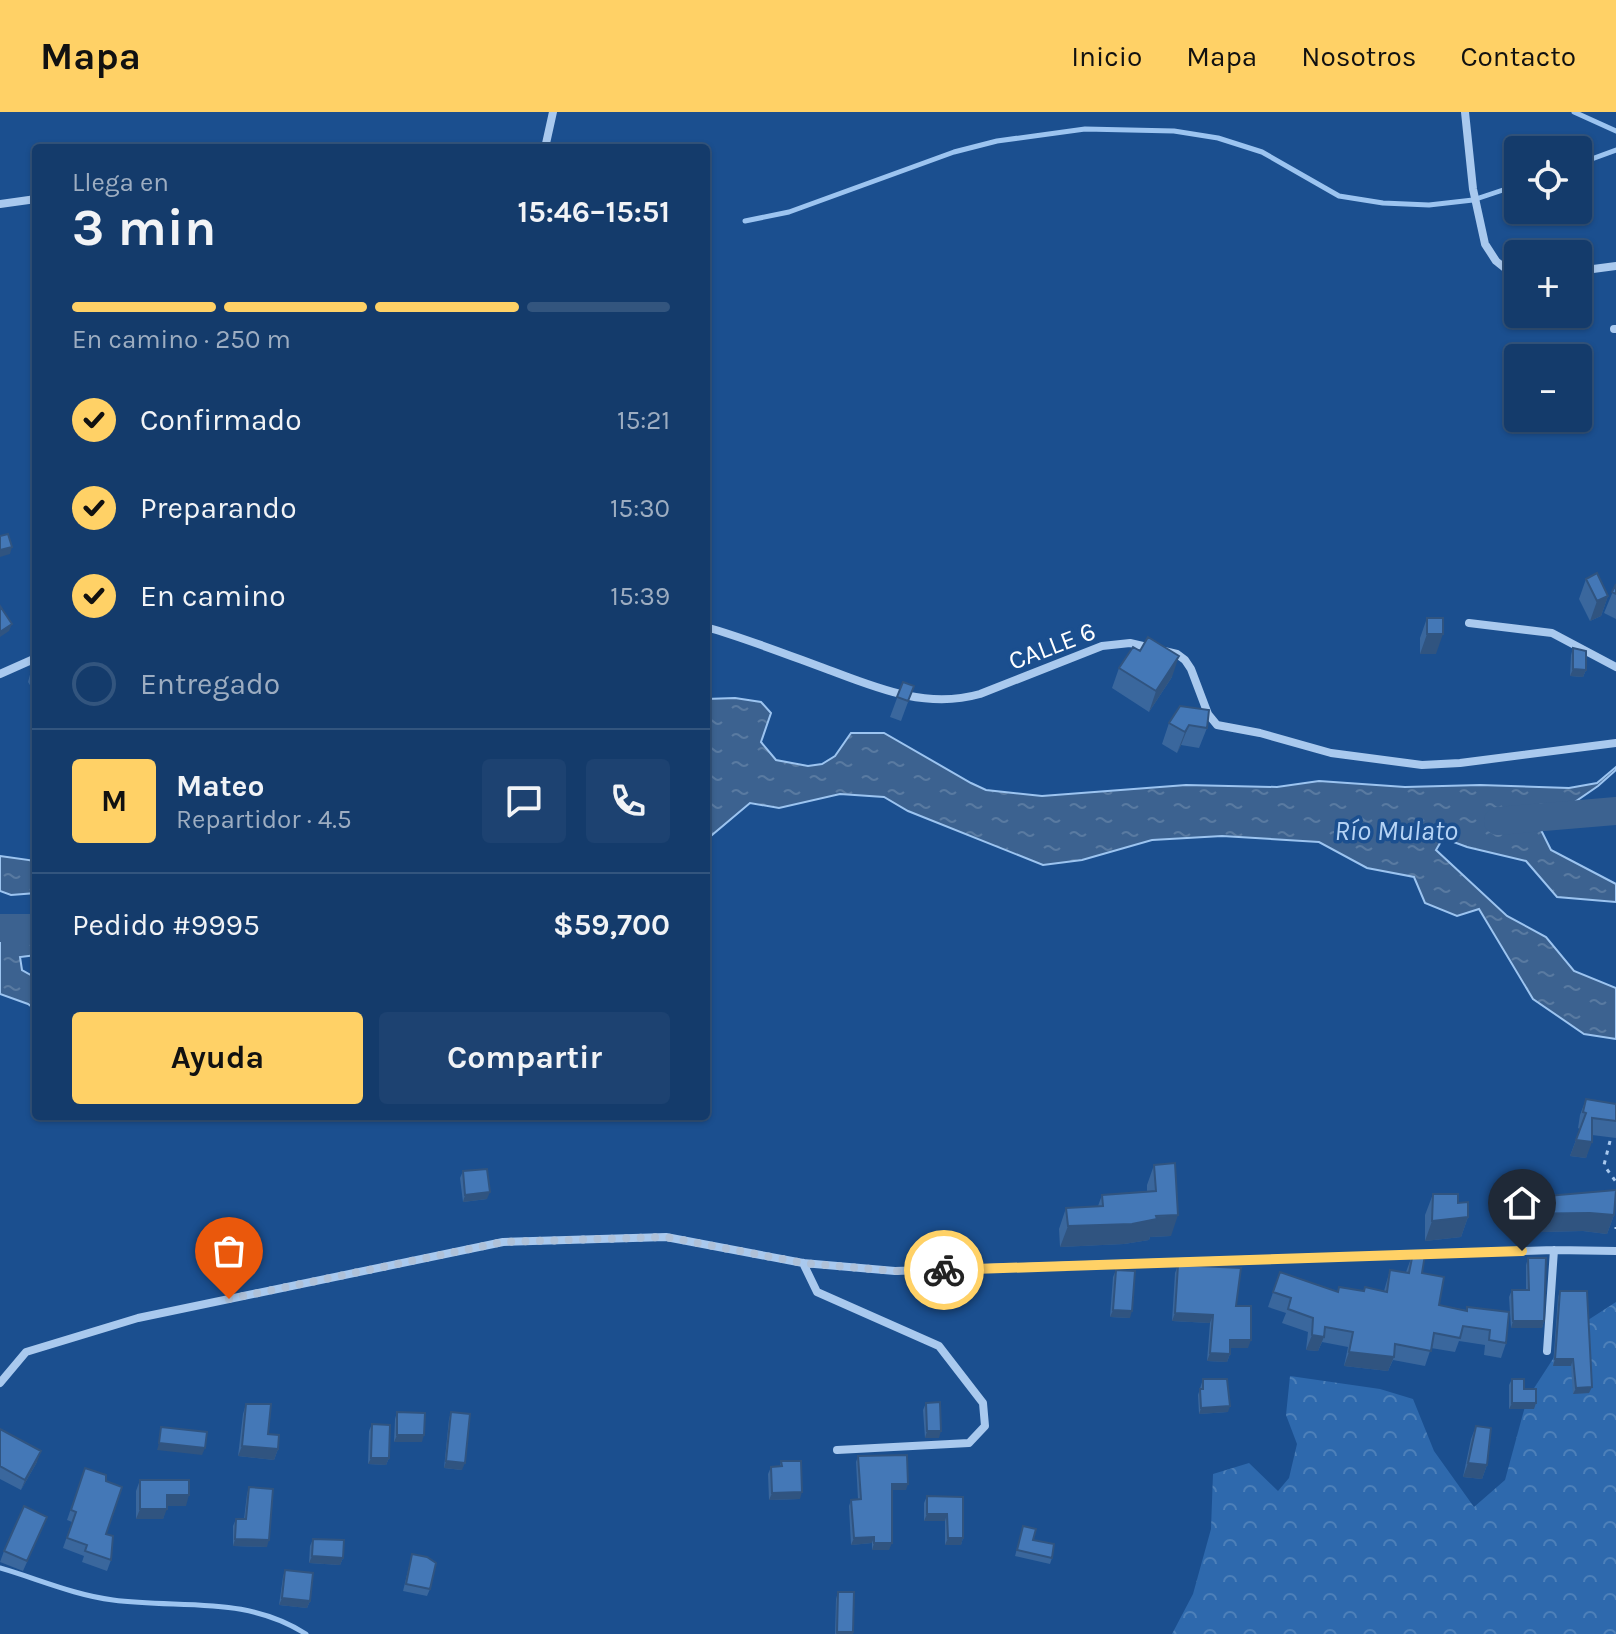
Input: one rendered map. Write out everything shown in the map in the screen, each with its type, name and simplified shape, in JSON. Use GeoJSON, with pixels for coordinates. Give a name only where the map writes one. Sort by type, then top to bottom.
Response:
{"type":"FeatureCollection","features":[{"type":"Feature","properties":{"kind":"street"},"geometry":{"type":"LineString","coordinates":[[546,144],[553,112]]}},
{"type":"Feature","properties":{"kind":"street"},"geometry":{"type":"LineString","coordinates":[[1465,112],[1473,189],[1485,244],[1504,267]]}},
{"type":"Feature","properties":{"kind":"street"},"geometry":{"type":"LineString","coordinates":[[0,204],[32,200]]}},
{"type":"Feature","properties":{"kind":"street"},"geometry":{"type":"LineString","coordinates":[[1592,269],[1616,266]]}},
{"type":"Feature","properties":{"kind":"street"},"geometry":{"type":"LineString","coordinates":[[1469,623],[1552,633],[1616,667]]}},
{"type":"Feature","properties":{"kind":"street","name":"CALLE 6"},"geometry":{"type":"LineString","coordinates":[[710,628],[894,694],[929,700],[970,697],[1102,646],[1116,642],[1130,643],[1177,654],[1185,660],[1208,714],[1217,725],[1346,755],[1422,765],[1616,743]]}},
{"type":"Feature","properties":{"kind":"street"},"geometry":{"type":"LineString","coordinates":[[0,674],[32,660]]}},
{"type":"Feature","properties":{"kind":"street"},"geometry":{"type":"LineString","coordinates":[[0,1383],[26,1352],[138,1318],[503,1242],[666,1237],[803,1263],[895,1271],[1554,1250],[1616,1251]]}},
{"type":"Feature","properties":{"kind":"street"},"geometry":{"type":"LineString","coordinates":[[1547,1351],[1554,1250]]}},
{"type":"Feature","properties":{"kind":"street"},"geometry":{"type":"LineString","coordinates":[[803,1263],[817,1292],[939,1346],[983,1403],[985,1426],[969,1443],[837,1450]]}},
{"type":"Feature","properties":{"kind":"path"},"geometry":{"type":"LineString","coordinates":[[1610,1141],[1604,1165],[1616,1182]]}},
{"type":"Feature","properties":{"kind":"green space"},"geometry":{"type":"Polygon","coordinates":[[[1616,1302],[1616,1634],[1172,1634],[1193,1594],[1211,1529],[1213,1474],[1249,1463],[1278,1491],[1289,1478],[1297,1444],[1286,1415],[1290,1376],[1380,1389],[1413,1399],[1434,1451],[1474,1507],[1505,1480],[1527,1399],[1571,1331],[1616,1302]]]}},
{"type":"Feature","properties":{"kind":"water","name":"Río Mulato"},"geometry":{"type":"Polygon","coordinates":[[[710,699],[761,702],[771,713],[761,742],[776,760],[808,766],[822,764],[835,756],[851,733],[884,733],[986,790],[1042,796],[1186,785],[1277,787],[1319,781],[1405,787],[1480,785],[1569,788],[1597,783],[1616,767],[1598,786],[1563,810],[1535,818],[1551,850],[1616,884],[1616,902],[1557,897],[1526,861],[1443,838],[1436,850],[1507,916],[1546,937],[1574,971],[1616,988],[1616,1039],[1584,1034],[1533,999],[1479,909],[1457,916],[1425,903],[1414,877],[1367,868],[1319,842],[1222,836],[1152,840],[1082,860],[1043,865],[908,811],[884,797],[840,794],[779,808],[750,803],[710,837],[710,699]]]}},
{"type":"Feature","properties":{"kind":"water"},"geometry":{"type":"Polygon","coordinates":[[[0,856],[32,860],[32,893],[11,895],[0,891],[0,856]]]}},
{"type":"Feature","properties":{"kind":"water"},"geometry":{"type":"Polygon","coordinates":[[[32,934],[32,956],[20,957],[22,970],[32,976],[32,1007],[0,994],[0,938],[32,934]]]}},
{"type":"Feature","properties":{"kind":"building"},"geometry":{"type":"Polygon","coordinates":[[[8,534],[12,547],[0,550],[0,536],[8,534]]]}},
{"type":"Feature","properties":{"kind":"building"},"geometry":{"type":"Polygon","coordinates":[[[1597,573],[1608,596],[1597,601],[1586,579],[1597,573]]]}},
{"type":"Feature","properties":{"kind":"building"},"geometry":{"type":"Polygon","coordinates":[[[0,606],[12,624],[0,632],[0,606]]]}},
{"type":"Feature","properties":{"kind":"building"},"geometry":{"type":"Polygon","coordinates":[[[1427,618],[1443,618],[1443,634],[1427,634],[1427,618]]]}},
{"type":"Feature","properties":{"kind":"building"},"geometry":{"type":"Polygon","coordinates":[[[1148,637],[1179,656],[1156,691],[1119,668],[1133,647],[1140,651],[1148,637]]]}},
{"type":"Feature","properties":{"kind":"building"},"geometry":{"type":"Polygon","coordinates":[[[1573,648],[1586,651],[1586,670],[1573,669],[1573,648]]]}},
{"type":"Feature","properties":{"kind":"building"},"geometry":{"type":"Polygon","coordinates":[[[903,682],[914,686],[908,701],[897,697],[903,682]]]}},
{"type":"Feature","properties":{"kind":"building"},"geometry":{"type":"Polygon","coordinates":[[[1180,706],[1209,710],[1207,728],[1189,725],[1185,732],[1169,723],[1180,706]]]}},
{"type":"Feature","properties":{"kind":"building"},"geometry":{"type":"Polygon","coordinates":[[[1586,1099],[1616,1104],[1616,1121],[1592,1118],[1592,1142],[1576,1140],[1586,1113],[1583,1112],[1586,1099]]]}},
{"type":"Feature","properties":{"kind":"building"},"geometry":{"type":"Polygon","coordinates":[[[1175,1163],[1178,1215],[1156,1216],[1157,1219],[1132,1224],[1068,1226],[1066,1208],[1103,1206],[1102,1195],[1156,1191],[1154,1165],[1175,1163]]]}},
{"type":"Feature","properties":{"kind":"building"},"geometry":{"type":"Polygon","coordinates":[[[487,1169],[490,1192],[465,1195],[463,1171],[487,1169]]]}},
{"type":"Feature","properties":{"kind":"building"},"geometry":{"type":"Polygon","coordinates":[[[1616,1190],[1614,1215],[1513,1214],[1512,1199],[1616,1190]]]}},
{"type":"Feature","properties":{"kind":"building"},"geometry":{"type":"Polygon","coordinates":[[[1433,1194],[1458,1194],[1458,1203],[1468,1202],[1468,1217],[1432,1221],[1433,1194]]]}},
{"type":"Feature","properties":{"kind":"building"},"geometry":{"type":"Polygon","coordinates":[[[1413,1253],[1425,1255],[1422,1273],[1444,1277],[1439,1305],[1467,1311],[1467,1307],[1509,1312],[1506,1343],[1489,1340],[1490,1330],[1463,1326],[1460,1338],[1434,1333],[1431,1351],[1395,1344],[1394,1357],[1349,1352],[1353,1332],[1325,1327],[1324,1337],[1312,1335],[1313,1318],[1288,1309],[1291,1298],[1273,1292],[1280,1272],[1338,1292],[1339,1287],[1364,1291],[1365,1287],[1387,1292],[1390,1270],[1409,1273],[1413,1253]]]}},
{"type":"Feature","properties":{"kind":"building"},"geometry":{"type":"Polygon","coordinates":[[[1528,1258],[1546,1258],[1544,1321],[1513,1321],[1512,1290],[1529,1290],[1528,1258]]]}},
{"type":"Feature","properties":{"kind":"building"},"geometry":{"type":"Polygon","coordinates":[[[1178,1265],[1241,1268],[1236,1306],[1251,1306],[1251,1340],[1230,1340],[1230,1354],[1210,1353],[1213,1315],[1175,1313],[1178,1265]]]}},
{"type":"Feature","properties":{"kind":"building"},"geometry":{"type":"Polygon","coordinates":[[[1116,1270],[1135,1271],[1132,1311],[1113,1310],[1116,1270]]]}},
{"type":"Feature","properties":{"kind":"building"},"geometry":{"type":"Polygon","coordinates":[[[1560,1291],[1587,1291],[1592,1387],[1576,1388],[1573,1359],[1555,1359],[1560,1291]]]}},
{"type":"Feature","properties":{"kind":"building"},"geometry":{"type":"Polygon","coordinates":[[[1203,1379],[1227,1379],[1230,1406],[1201,1408],[1203,1379]]]}},
{"type":"Feature","properties":{"kind":"building"},"geometry":{"type":"Polygon","coordinates":[[[1512,1379],[1524,1379],[1524,1389],[1536,1389],[1536,1403],[1512,1403],[1512,1379]]]}},
{"type":"Feature","properties":{"kind":"building"},"geometry":{"type":"Polygon","coordinates":[[[940,1402],[941,1431],[927,1431],[926,1403],[940,1402]]]}},
{"type":"Feature","properties":{"kind":"building"},"geometry":{"type":"Polygon","coordinates":[[[246,1404],[271,1404],[268,1434],[279,1435],[278,1449],[242,1446],[246,1404]]]}},
{"type":"Feature","properties":{"kind":"building"},"geometry":{"type":"Polygon","coordinates":[[[397,1412],[425,1413],[424,1435],[397,1435],[397,1412]]]}},
{"type":"Feature","properties":{"kind":"building"},"geometry":{"type":"Polygon","coordinates":[[[451,1412],[470,1414],[465,1463],[446,1461],[451,1412]]]}},
{"type":"Feature","properties":{"kind":"building"},"geometry":{"type":"Polygon","coordinates":[[[372,1424],[390,1425],[389,1458],[371,1458],[372,1424]]]}},
{"type":"Feature","properties":{"kind":"building"},"geometry":{"type":"Polygon","coordinates":[[[1476,1426],[1491,1428],[1487,1465],[1468,1463],[1476,1426]]]}},
{"type":"Feature","properties":{"kind":"building"},"geometry":{"type":"Polygon","coordinates":[[[161,1427],[207,1432],[205,1448],[159,1443],[161,1427]]]}},
{"type":"Feature","properties":{"kind":"building"},"geometry":{"type":"Polygon","coordinates":[[[0,1429],[41,1451],[25,1480],[0,1466],[0,1429]]]}},
{"type":"Feature","properties":{"kind":"building"},"geometry":{"type":"Polygon","coordinates":[[[907,1455],[908,1484],[892,1484],[892,1543],[874,1543],[874,1537],[854,1538],[851,1500],[861,1499],[858,1456],[907,1455]]]}},
{"type":"Feature","properties":{"kind":"building"},"geometry":{"type":"Polygon","coordinates":[[[781,1461],[801,1461],[802,1492],[772,1493],[771,1467],[782,1466],[781,1461]]]}},
{"type":"Feature","properties":{"kind":"building"},"geometry":{"type":"Polygon","coordinates":[[[85,1468],[106,1475],[106,1481],[122,1487],[106,1534],[113,1536],[111,1560],[85,1551],[87,1545],[67,1538],[76,1512],[71,1510],[85,1468]]]}},
{"type":"Feature","properties":{"kind":"building"},"geometry":{"type":"Polygon","coordinates":[[[140,1480],[189,1480],[189,1495],[167,1495],[167,1509],[140,1509],[140,1480]]]}},
{"type":"Feature","properties":{"kind":"building"},"geometry":{"type":"Polygon","coordinates":[[[249,1487],[273,1489],[269,1540],[235,1539],[236,1519],[246,1519],[249,1487]]]}},
{"type":"Feature","properties":{"kind":"building"},"geometry":{"type":"Polygon","coordinates":[[[927,1496],[963,1497],[963,1538],[948,1538],[947,1514],[927,1514],[927,1496]]]}},
{"type":"Feature","properties":{"kind":"building"},"geometry":{"type":"Polygon","coordinates":[[[24,1506],[47,1517],[27,1561],[4,1551],[24,1506]]]}},
{"type":"Feature","properties":{"kind":"building"},"geometry":{"type":"Polygon","coordinates":[[[1023,1526],[1036,1529],[1033,1540],[1054,1544],[1052,1558],[1017,1550],[1023,1526]]]}},
{"type":"Feature","properties":{"kind":"building"},"geometry":{"type":"Polygon","coordinates":[[[313,1539],[344,1540],[343,1558],[312,1556],[313,1539]]]}},
{"type":"Feature","properties":{"kind":"building"},"geometry":{"type":"Polygon","coordinates":[[[412,1554],[427,1557],[436,1563],[430,1589],[406,1584],[412,1554]]]}},
{"type":"Feature","properties":{"kind":"building"},"geometry":{"type":"Polygon","coordinates":[[[285,1570],[313,1573],[310,1601],[282,1598],[285,1570]]]}},
{"type":"Feature","properties":{"kind":"building"},"geometry":{"type":"Polygon","coordinates":[[[838,1592],[854,1592],[853,1632],[837,1632],[838,1592]]]}},
{"type":"Feature","properties":{"kind":"waterway"},"geometry":{"type":"LineString","coordinates":[[1574,112],[1616,131]]}},
{"type":"Feature","properties":{"kind":"waterway"},"geometry":{"type":"LineString","coordinates":[[745,221],[789,212],[954,152],[997,141],[1085,129],[1174,131],[1218,138],[1262,152],[1339,196],[1383,203],[1429,205],[1473,200],[1504,190]]}},
{"type":"Feature","properties":{"kind":"waterway"},"geometry":{"type":"LineString","coordinates":[[1592,159],[1616,150]]}},
{"type":"Feature","properties":{"kind":"waterway","name":"Río Mulato"},"geometry":{"type":"LineString","coordinates":[[1498,821],[1616,811]]}},
{"type":"Feature","properties":{"kind":"waterway","name":"Río Mulato"},"geometry":{"type":"LineString","coordinates":[[0,928],[32,928]]}},
{"type":"Feature","properties":{"kind":"waterway"},"geometry":{"type":"LineString","coordinates":[[0,1568],[99,1598],[236,1608],[283,1622],[306,1634]]}},
{"type":"Feature","properties":{"kind":"way so far"},"geometry":{"type":"LineString","coordinates":[[229,1299],[503,1242],[666,1237],[803,1263],[895,1271],[944,1270]]}},
{"type":"Feature","properties":{"kind":"route"},"geometry":{"type":"LineString","coordinates":[[944,1270],[1522,1251]]}}]}
